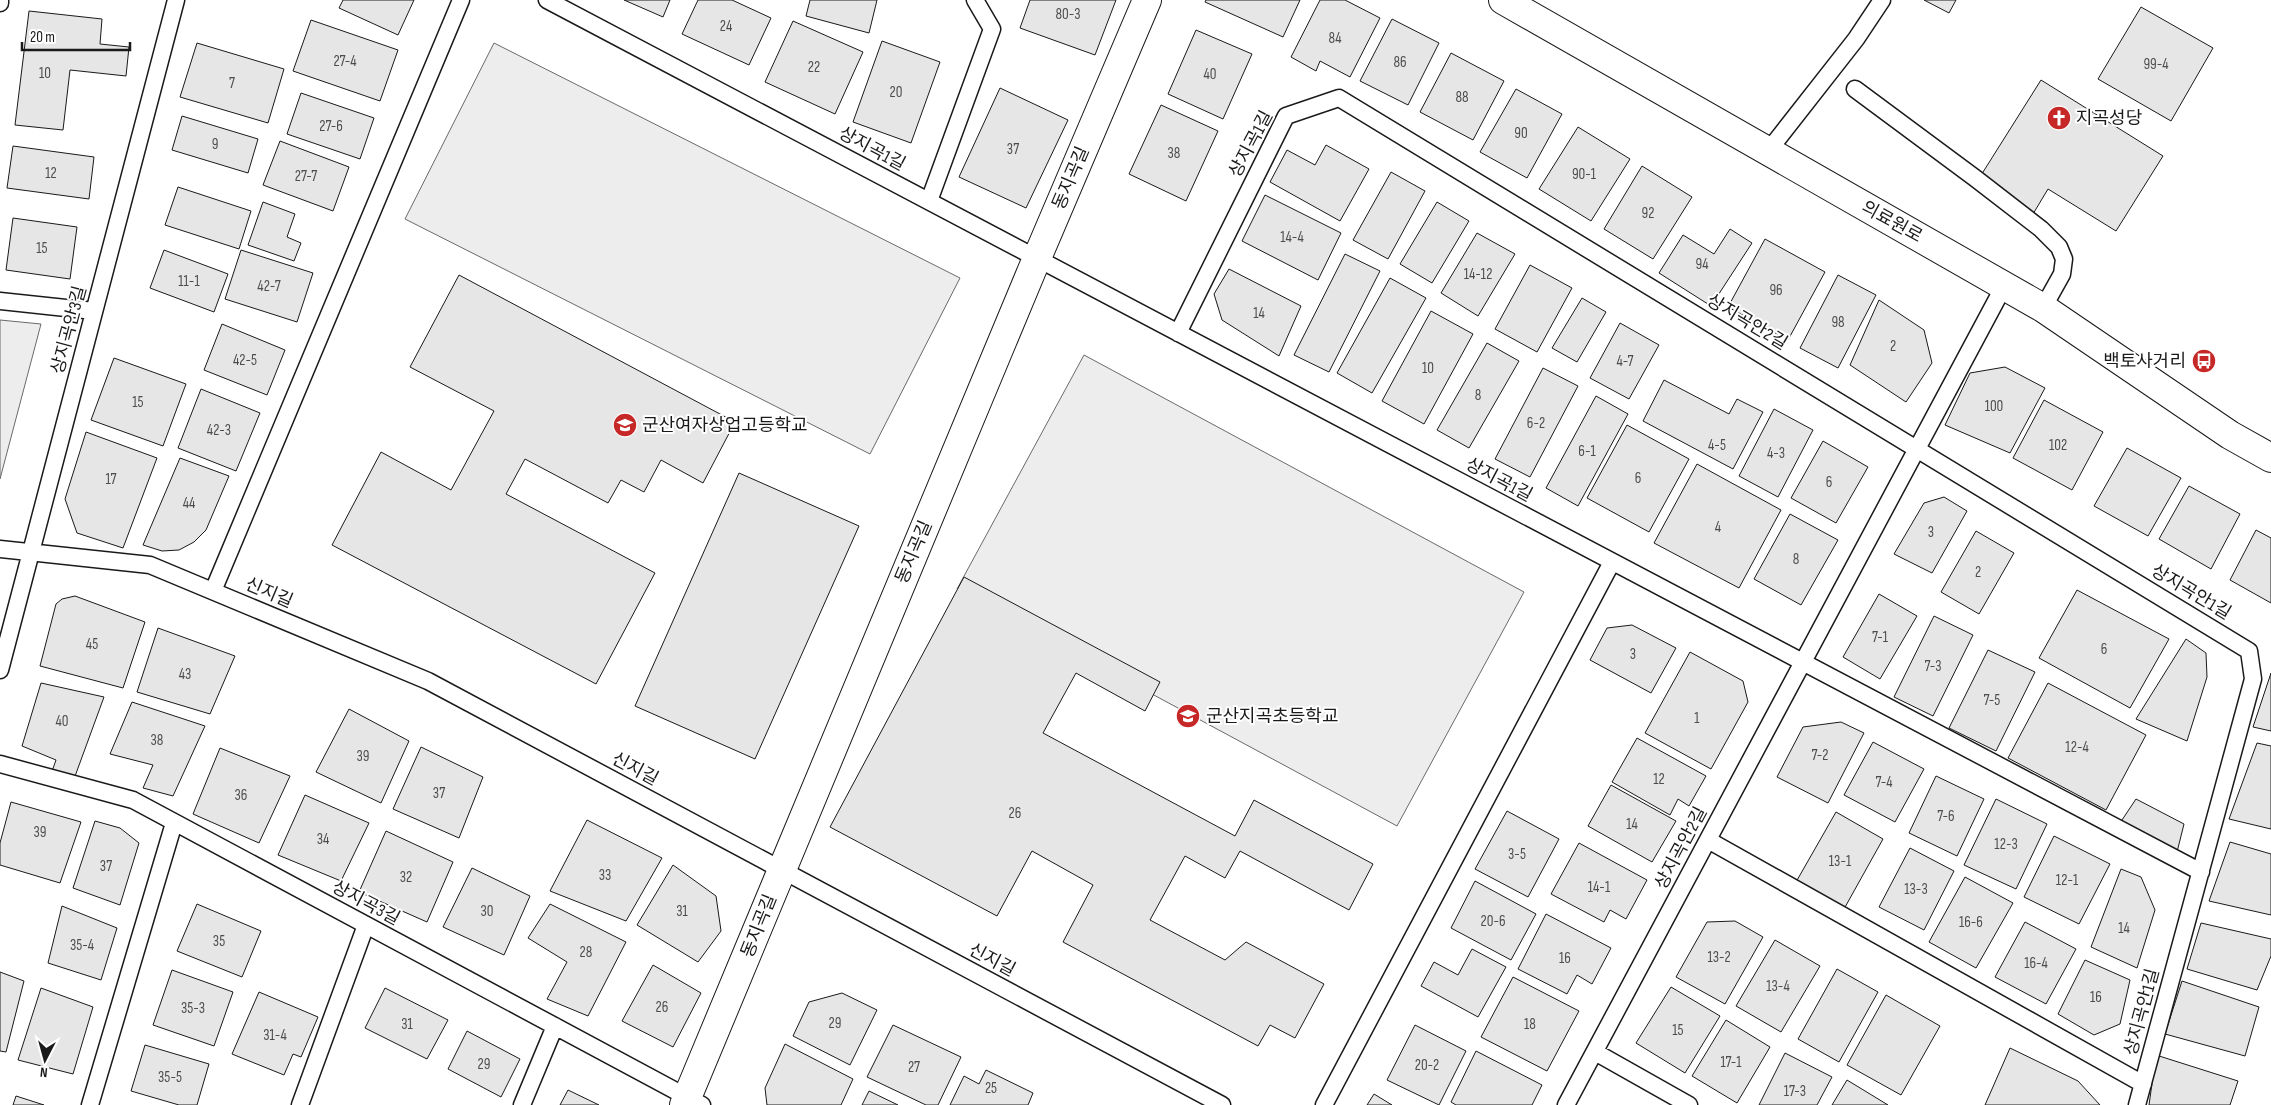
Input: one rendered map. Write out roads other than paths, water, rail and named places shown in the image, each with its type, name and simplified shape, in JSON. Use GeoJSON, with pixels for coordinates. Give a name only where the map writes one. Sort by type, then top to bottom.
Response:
{"type":"FeatureCollection","features":[{"type":"Feature","properties":{"kind":"street","name":"동지곡길"},"geometry":{"type":"LineString","coordinates":[[691,1102],[782,870],[1037,258],[1147,0]]}},
{"type":"Feature","properties":{"kind":"street","name":"의료원로"},"geometry":{"type":"LineString","coordinates":[[1503,0],[2043,308],[2230,435],[2271,458]]}},
{"type":"Feature","properties":{"kind":"lane","name":"상지곡안3길"},"geometry":{"type":"LineString","coordinates":[[0,670],[176,0]]}},
{"type":"Feature","properties":{"kind":"lane"},"geometry":{"type":"LineString","coordinates":[[213,591],[461,0]]}},
{"type":"Feature","properties":{"kind":"lane","name":"상지곡1길"},"geometry":{"type":"LineString","coordinates":[[547,0],[1802,662]]}},
{"type":"Feature","properties":{"kind":"lane"},"geometry":{"type":"LineString","coordinates":[[929,201],[992,29],[975,0]]}},
{"type":"Feature","properties":{"kind":"lane"},"geometry":{"type":"LineString","coordinates":[[1769,150],[1856,39],[1882,0]]}},
{"type":"Feature","properties":{"kind":"lane"},"geometry":{"type":"LineString","coordinates":[[1855,89],[1975,178],[2040,229],[2059,247],[2064,259],[2062,274],[2043,308]]}},
{"type":"Feature","properties":{"kind":"lane","name":"상지곡1길"},"geometry":{"type":"LineString","coordinates":[[1178,333],[1286,116],[1339,98],[1556,230]]}},
{"type":"Feature","properties":{"kind":"lane","name":"상지곡안2길"},"geometry":{"type":"LineString","coordinates":[[1556,230],[1917,449]]}},
{"type":"Feature","properties":{"kind":"lane","name":"상지곡안2길"},"geometry":{"type":"LineString","coordinates":[[1566,1105],[2004,286]]}},
{"type":"Feature","properties":{"kind":"lane"},"geometry":{"type":"LineString","coordinates":[[0,301],[94,311]]}},
{"type":"Feature","properties":{"kind":"lane","name":"상지곡안1길"},"geometry":{"type":"LineString","coordinates":[[1917,449],[2249,651],[2253,679],[2137,1105]]}},
{"type":"Feature","properties":{"kind":"lane","name":"신지길"},"geometry":{"type":"LineString","coordinates":[[0,549],[150,565],[428,681],[1222,1105]]}},
{"type":"Feature","properties":{"kind":"lane"},"geometry":{"type":"LineString","coordinates":[[1324,1105],[1612,562]]}},
{"type":"Feature","properties":{"kind":"lane"},"geometry":{"type":"LineString","coordinates":[[1802,662],[2201,872]]}},
{"type":"Feature","properties":{"kind":"lane","name":"상지곡3길"},"geometry":{"type":"LineString","coordinates":[[0,764],[133,800],[555,1026],[691,1102]]}},
{"type":"Feature","properties":{"kind":"lane"},"geometry":{"type":"LineString","coordinates":[[90,1105],[174,823]]}},
{"type":"Feature","properties":{"kind":"lane"},"geometry":{"type":"LineString","coordinates":[[1708,840],[2143,1084]]}},
{"type":"Feature","properties":{"kind":"lane"},"geometry":{"type":"LineString","coordinates":[[300,1105],[366,925]]}},
{"type":"Feature","properties":{"kind":"lane"},"geometry":{"type":"LineString","coordinates":[[522,1105],[555,1026]]}},
{"type":"Feature","properties":{"kind":"lane"},"geometry":{"type":"LineString","coordinates":[[1595,1052],[1689,1105]]}},
{"type":"Feature","properties":{"kind":"place","name":"지곡성당"},"geometry":{"type":"Point","coordinates":[2059,118]}},
{"type":"Feature","properties":{"kind":"place","name":"백토사거리"},"geometry":{"type":"Point","coordinates":[2204,361]}},
{"type":"Feature","properties":{"kind":"place","name":"군산여자상업고등학교"},"geometry":{"type":"Point","coordinates":[625,425]}},
{"type":"Feature","properties":{"kind":"place","name":"군산지곡초등학교"},"geometry":{"type":"Point","coordinates":[1188,716]}}]}
